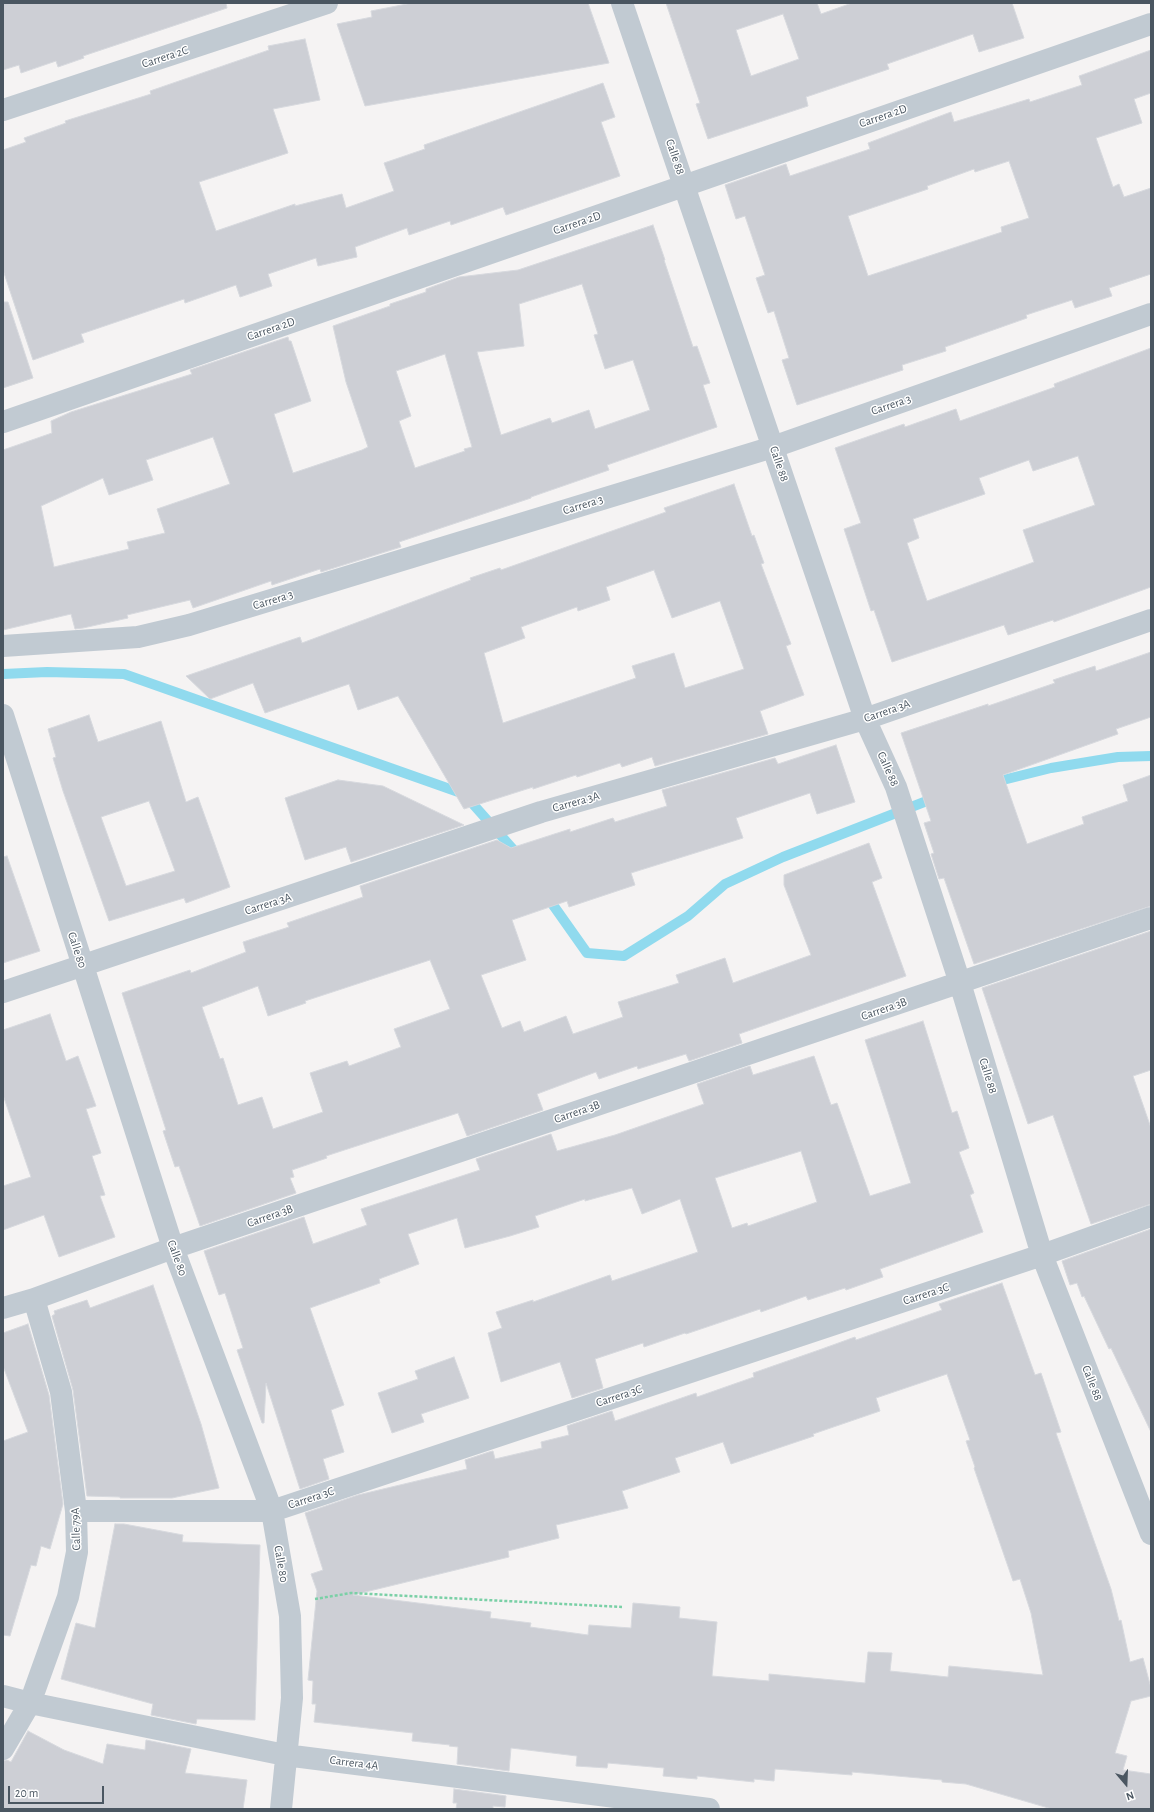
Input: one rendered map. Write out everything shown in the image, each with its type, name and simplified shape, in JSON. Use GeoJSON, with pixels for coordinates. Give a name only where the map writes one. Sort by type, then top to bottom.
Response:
{"type":"FeatureCollection","features":[{"type":"Feature","properties":{"kind":"street","name":"Carrera 2C"},"geometry":{"type":"LineString","coordinates":[[3,110],[327,3]]}},
{"type":"Feature","properties":{"kind":"street","name":"Calle 88"},"geometry":{"type":"LineString","coordinates":[[622,3],[865,719],[896,787],[960,983],[1042,1255],[1151,1534]]}},
{"type":"Feature","properties":{"kind":"street","name":"Carrera 2D"},"geometry":{"type":"LineString","coordinates":[[3,422],[1151,24]]}},
{"type":"Feature","properties":{"kind":"street","name":"Carrera 3"},"geometry":{"type":"LineString","coordinates":[[3,646],[138,636],[189,626],[773,447],[1151,314]]}},
{"type":"Feature","properties":{"kind":"street","name":"Carrera 3A"},"geometry":{"type":"LineString","coordinates":[[3,992],[541,812],[865,719],[1151,620]]}},
{"type":"Feature","properties":{"kind":"street","name":"Calle 80"},"geometry":{"type":"LineString","coordinates":[[3,715],[81,965],[173,1248],[272,1511],[290,1616],[292,1698],[285,1755],[281,1809]]}},
{"type":"Feature","properties":{"kind":"street","name":"Carrera 3B"},"geometry":{"type":"LineString","coordinates":[[3,1308],[34,1299],[173,1248],[1151,918]]}},
{"type":"Feature","properties":{"kind":"street","name":"Carrera 3C"},"geometry":{"type":"LineString","coordinates":[[76,1511],[272,1511],[1042,1255],[1151,1216]]}},
{"type":"Feature","properties":{"kind":"street","name":"Calle 79A"},"geometry":{"type":"LineString","coordinates":[[3,1749],[30,1703],[68,1597],[78,1552],[76,1511],[61,1392],[34,1299]]}},
{"type":"Feature","properties":{"kind":"street","name":"Carrera 4A"},"geometry":{"type":"LineString","coordinates":[[3,1696],[30,1703],[285,1755],[709,1809]]}},
{"type":"Feature","properties":{"kind":"path"},"geometry":{"type":"LineString","coordinates":[[288,1603],[350,1593],[622,1607]]}},
{"type":"Feature","properties":{"kind":"building"},"geometry":{"type":"Polygon","coordinates":[[[3,3],[226,3],[227,8],[83,56],[84,58],[58,67],[56,61],[21,73],[19,65],[3,70],[3,3]]]}},
{"type":"Feature","properties":{"kind":"building"},"geometry":{"type":"Polygon","coordinates":[[[412,3],[588,3],[609,63],[365,106],[337,24],[372,17],[371,11],[412,3]]]}},
{"type":"Feature","properties":{"kind":"building"},"geometry":{"type":"Polygon","coordinates":[[[666,3],[817,3],[821,14],[852,3],[1012,3],[1024,38],[979,52],[973,34],[887,64],[889,69],[806,97],[808,106],[708,139],[696,104],[700,103],[666,3]],[[783,14],[736,30],[751,76],[799,59],[783,14]]]}},
{"type":"Feature","properties":{"kind":"building"},"geometry":{"type":"Polygon","coordinates":[[[305,39],[320,100],[273,109],[288,153],[199,182],[216,231],[295,204],[295,206],[342,194],[346,208],[394,191],[384,163],[425,149],[424,145],[603,83],[615,117],[601,122],[620,176],[506,215],[503,207],[451,225],[450,221],[409,235],[407,228],[355,247],[357,257],[318,266],[316,258],[268,274],[272,286],[240,297],[236,285],[185,303],[184,299],[81,334],[84,342],[33,360],[3,270],[3,150],[26,142],[24,138],[66,123],[65,121],[151,94],[150,91],[269,50],[268,46],[305,39]]]}},
{"type":"Feature","properties":{"kind":"building"},"geometry":{"type":"Polygon","coordinates":[[[1151,50],[1151,93],[1134,99],[1142,123],[1096,138],[1113,187],[1119,184],[1124,197],[1151,188],[1151,274],[1109,288],[1112,296],[1075,308],[1072,300],[1026,315],[1027,318],[945,347],[946,351],[902,365],[903,370],[797,405],[782,360],[789,358],[774,311],[768,313],[756,278],[765,275],[745,216],[736,219],[725,185],[786,164],[790,176],[870,149],[868,143],[951,112],[954,122],[1029,99],[1030,102],[1082,85],[1079,76],[1151,50]],[[1009,161],[975,172],[974,169],[927,186],[928,189],[848,216],[868,276],[1002,232],[1001,227],[1029,218],[1009,161]]]}},
{"type":"Feature","properties":{"kind":"building"},"geometry":{"type":"Polygon","coordinates":[[[653,225],[693,347],[697,346],[710,383],[703,385],[717,427],[607,465],[609,470],[399,542],[401,547],[321,572],[320,569],[272,585],[271,581],[193,608],[190,600],[127,615],[128,618],[83,628],[75,629],[71,614],[3,630],[3,450],[52,433],[51,421],[71,412],[192,374],[190,370],[288,337],[289,341],[291,341],[311,401],[274,414],[293,473],[362,450],[368,447],[346,382],[333,326],[426,292],[426,289],[459,277],[518,270],[653,225]],[[582,284],[519,304],[524,346],[477,352],[501,435],[550,418],[552,423],[589,410],[595,429],[650,410],[633,360],[605,369],[594,335],[598,334],[582,284]],[[445,354],[396,371],[411,416],[399,421],[415,468],[465,451],[464,449],[472,447],[445,354]],[[213,437],[146,460],[153,480],[109,495],[103,478],[41,506],[54,567],[129,549],[127,542],[165,533],[157,509],[230,484],[213,437]]]}},
{"type":"Feature","properties":{"kind":"building"},"geometry":{"type":"Polygon","coordinates":[[[3,302],[8,302],[33,378],[3,388],[3,302]]]}},
{"type":"Feature","properties":{"kind":"building"},"geometry":{"type":"Polygon","coordinates":[[[1151,348],[1151,587],[1054,622],[1053,620],[1008,635],[1004,625],[892,662],[874,610],[871,611],[844,529],[861,523],[835,448],[904,424],[905,427],[956,409],[960,421],[1055,387],[1054,384],[1151,348]],[[1078,456],[1033,471],[1029,460],[979,478],[985,494],[913,519],[919,538],[907,543],[927,601],[1034,562],[1023,530],[1095,505],[1078,456]]]}},
{"type":"Feature","properties":{"kind":"building"},"geometry":{"type":"Polygon","coordinates":[[[734,484],[752,536],[754,535],[764,563],[761,564],[791,644],[786,646],[804,695],[760,711],[768,734],[655,766],[652,757],[622,767],[620,763],[577,777],[576,775],[533,789],[533,787],[464,809],[398,696],[358,710],[349,684],[265,713],[253,683],[210,699],[186,676],[300,637],[302,643],[471,580],[470,578],[500,568],[501,570],[666,512],[664,508],[734,484]],[[654,570],[606,587],[610,600],[578,611],[577,607],[521,627],[525,638],[484,653],[503,723],[636,678],[632,666],[674,653],[685,688],[744,669],[720,601],[672,618],[654,570]]]}},
{"type":"Feature","properties":{"kind":"building"},"geometry":{"type":"Polygon","coordinates":[[[1151,652],[1151,717],[1116,729],[1118,734],[1003,775],[1027,844],[1084,824],[1082,817],[1128,801],[1123,785],[1151,775],[1151,906],[974,964],[944,878],[939,879],[931,854],[934,853],[924,823],[931,821],[901,733],[1055,683],[1053,680],[1095,666],[1096,671],[1151,652]]]}},
{"type":"Feature","properties":{"kind":"building"},"geometry":{"type":"Polygon","coordinates":[[[89,715],[98,742],[161,721],[186,802],[198,797],[230,887],[186,903],[184,898],[109,921],[63,791],[53,758],[56,757],[48,729],[89,715]],[[149,801],[101,817],[126,886],[175,871],[149,801]]]}},
{"type":"Feature","properties":{"kind":"building"},"geometry":{"type":"Polygon","coordinates":[[[836,745],[855,802],[817,814],[810,793],[736,818],[743,838],[631,873],[635,885],[569,907],[567,901],[512,920],[526,960],[481,975],[502,1028],[520,1021],[524,1032],[566,1016],[573,1034],[623,1017],[618,1002],[679,983],[676,975],[725,958],[733,983],[811,955],[784,885],[784,875],[869,843],[882,878],[872,882],[906,976],[739,1034],[742,1043],[689,1061],[686,1054],[638,1069],[637,1066],[599,1079],[596,1072],[537,1094],[543,1110],[467,1136],[458,1113],[326,1156],[327,1158],[292,1170],[294,1177],[290,1178],[296,1193],[200,1226],[179,1166],[175,1167],[163,1131],[166,1130],[122,993],[190,970],[191,973],[246,952],[243,942],[289,927],[287,923],[363,897],[360,886],[497,840],[511,848],[570,829],[570,832],[613,818],[615,822],[667,806],[662,790],[775,758],[778,764],[836,745]],[[430,960],[305,1001],[306,1003],[268,1016],[258,986],[202,1007],[220,1059],[223,1058],[238,1105],[262,1097],[273,1129],[323,1112],[310,1073],[347,1061],[349,1066],[401,1047],[394,1029],[450,1009],[430,960]]]}},
{"type":"Feature","properties":{"kind":"building"},"geometry":{"type":"Polygon","coordinates":[[[338,780],[383,786],[464,825],[351,862],[346,847],[305,860],[285,798],[338,780]]]}},
{"type":"Feature","properties":{"kind":"building"},"geometry":{"type":"Polygon","coordinates":[[[7,856],[40,951],[3,963],[3,857],[7,856]]]}},
{"type":"Feature","properties":{"kind":"building"},"geometry":{"type":"Polygon","coordinates":[[[1151,931],[1151,1070],[1133,1076],[1151,1128],[1151,1204],[1091,1224],[1053,1115],[1028,1124],[982,988],[1151,931]]]}},
{"type":"Feature","properties":{"kind":"building"},"geometry":{"type":"Polygon","coordinates":[[[50,1014],[66,1061],[78,1056],[96,1106],[86,1109],[101,1153],[92,1156],[105,1195],[100,1196],[115,1237],[59,1257],[44,1215],[3,1230],[3,1186],[31,1177],[3,1095],[3,1030],[50,1014]]]}},
{"type":"Feature","properties":{"kind":"building"},"geometry":{"type":"Polygon","coordinates":[[[923,1021],[952,1113],[957,1111],[969,1148],[959,1152],[974,1193],[970,1195],[983,1232],[880,1269],[883,1277],[846,1290],[845,1288],[808,1300],[806,1296],[761,1312],[760,1309],[644,1347],[643,1343],[595,1359],[603,1388],[572,1398],[560,1362],[501,1382],[488,1333],[502,1328],[496,1312],[533,1300],[533,1302],[610,1275],[612,1281],[698,1252],[680,1199],[642,1214],[632,1188],[585,1201],[585,1199],[535,1216],[539,1227],[465,1248],[457,1218],[408,1234],[419,1264],[379,1279],[380,1283],[310,1308],[344,1405],[331,1410],[344,1452],[323,1459],[329,1479],[300,1489],[266,1383],[264,1423],[262,1423],[237,1350],[243,1348],[225,1293],[219,1295],[204,1251],[304,1217],[313,1244],[367,1225],[361,1209],[480,1170],[476,1159],[551,1134],[557,1151],[615,1135],[704,1104],[697,1084],[750,1066],[753,1075],[814,1056],[831,1105],[837,1103],[870,1196],[911,1183],[865,1040],[923,1021]],[[801,1151],[715,1178],[732,1228],[747,1223],[748,1226],[817,1202],[801,1151]]]}},
{"type":"Feature","properties":{"kind":"building"},"geometry":{"type":"Polygon","coordinates":[[[1151,1229],[1151,1432],[1111,1348],[1109,1349],[1084,1296],[1082,1297],[1077,1283],[1070,1285],[1062,1261],[1151,1229]]]}},
{"type":"Feature","properties":{"kind":"building"},"geometry":{"type":"Polygon","coordinates":[[[1002,1283],[1035,1375],[1041,1373],[1061,1432],[1056,1433],[1111,1589],[1119,1621],[1121,1620],[1130,1662],[1143,1658],[1151,1688],[1151,1696],[1131,1701],[1115,1753],[1127,1756],[1123,1770],[1151,1774],[1151,1809],[1052,1809],[966,1784],[942,1782],[942,1780],[852,1772],[852,1775],[775,1769],[774,1781],[754,1779],[754,1782],[697,1776],[697,1779],[663,1776],[664,1768],[608,1763],[607,1768],[576,1766],[577,1756],[511,1748],[509,1771],[457,1764],[458,1747],[412,1741],[413,1733],[314,1722],[316,1704],[312,1704],[313,1681],[308,1680],[317,1591],[311,1574],[323,1570],[305,1513],[358,1495],[467,1469],[465,1460],[489,1452],[493,1451],[495,1459],[542,1448],[541,1442],[569,1435],[567,1426],[612,1411],[615,1421],[696,1393],[697,1397],[754,1377],[753,1373],[855,1337],[856,1340],[942,1310],[939,1304],[1002,1283]],[[947,1374],[876,1398],[880,1411],[813,1434],[814,1436],[731,1464],[723,1442],[675,1458],[680,1472],[622,1491],[628,1508],[556,1525],[559,1538],[508,1551],[509,1557],[353,1595],[491,1612],[490,1618],[531,1623],[530,1627],[588,1635],[589,1625],[631,1628],[633,1603],[680,1607],[679,1618],[717,1622],[712,1676],[769,1681],[769,1674],[865,1683],[868,1652],[892,1653],[890,1671],[948,1677],[949,1666],[1043,1675],[1031,1613],[1020,1579],[1013,1581],[974,1468],[975,1467],[966,1441],[970,1440],[947,1374]]]}},
{"type":"Feature","properties":{"kind":"building"},"geometry":{"type":"Polygon","coordinates":[[[153,1285],[201,1424],[219,1488],[172,1498],[120,1498],[87,1496],[73,1390],[52,1316],[55,1314],[54,1311],[87,1300],[90,1308],[153,1285]]]}},
{"type":"Feature","properties":{"kind":"building"},"geometry":{"type":"Polygon","coordinates":[[[28,1324],[49,1395],[63,1504],[50,1549],[41,1546],[36,1566],[31,1565],[10,1636],[3,1635],[3,1441],[28,1432],[3,1366],[3,1333],[28,1324]]]}},
{"type":"Feature","properties":{"kind":"building"},"geometry":{"type":"Polygon","coordinates":[[[454,1357],[469,1398],[421,1414],[424,1422],[392,1433],[378,1393],[418,1379],[415,1371],[454,1357]]]}},
{"type":"Feature","properties":{"kind":"building"},"geometry":{"type":"Polygon","coordinates":[[[115,1524],[124,1524],[183,1535],[182,1542],[260,1545],[255,1720],[197,1719],[196,1724],[151,1715],[153,1704],[61,1679],[76,1623],[95,1628],[115,1524]]]}},
{"type":"Feature","properties":{"kind":"building"},"geometry":{"type":"Polygon","coordinates":[[[28,1731],[64,1750],[103,1764],[107,1744],[145,1750],[146,1740],[191,1749],[185,1773],[247,1780],[243,1809],[3,1809],[3,1761],[7,1760],[11,1762],[28,1731]]]}},
{"type":"Feature","properties":{"kind":"building"},"geometry":{"type":"Polygon","coordinates":[[[454,1789],[506,1796],[505,1807],[493,1806],[493,1809],[456,1809],[457,1803],[453,1803],[454,1789]]]}},
{"type":"Feature","properties":{"kind":"waterway"},"geometry":{"type":"LineString","coordinates":[[3,674],[47,672],[124,674],[464,794],[520,857]]}},
{"type":"Feature","properties":{"kind":"waterway"},"geometry":{"type":"LineString","coordinates":[[991,783],[1051,768],[1118,757],[1151,756]]}},
{"type":"Feature","properties":{"kind":"waterway"},"geometry":{"type":"LineString","coordinates":[[546,895],[587,953],[624,956],[688,916],[725,884],[783,857],[937,797]]}}]}
